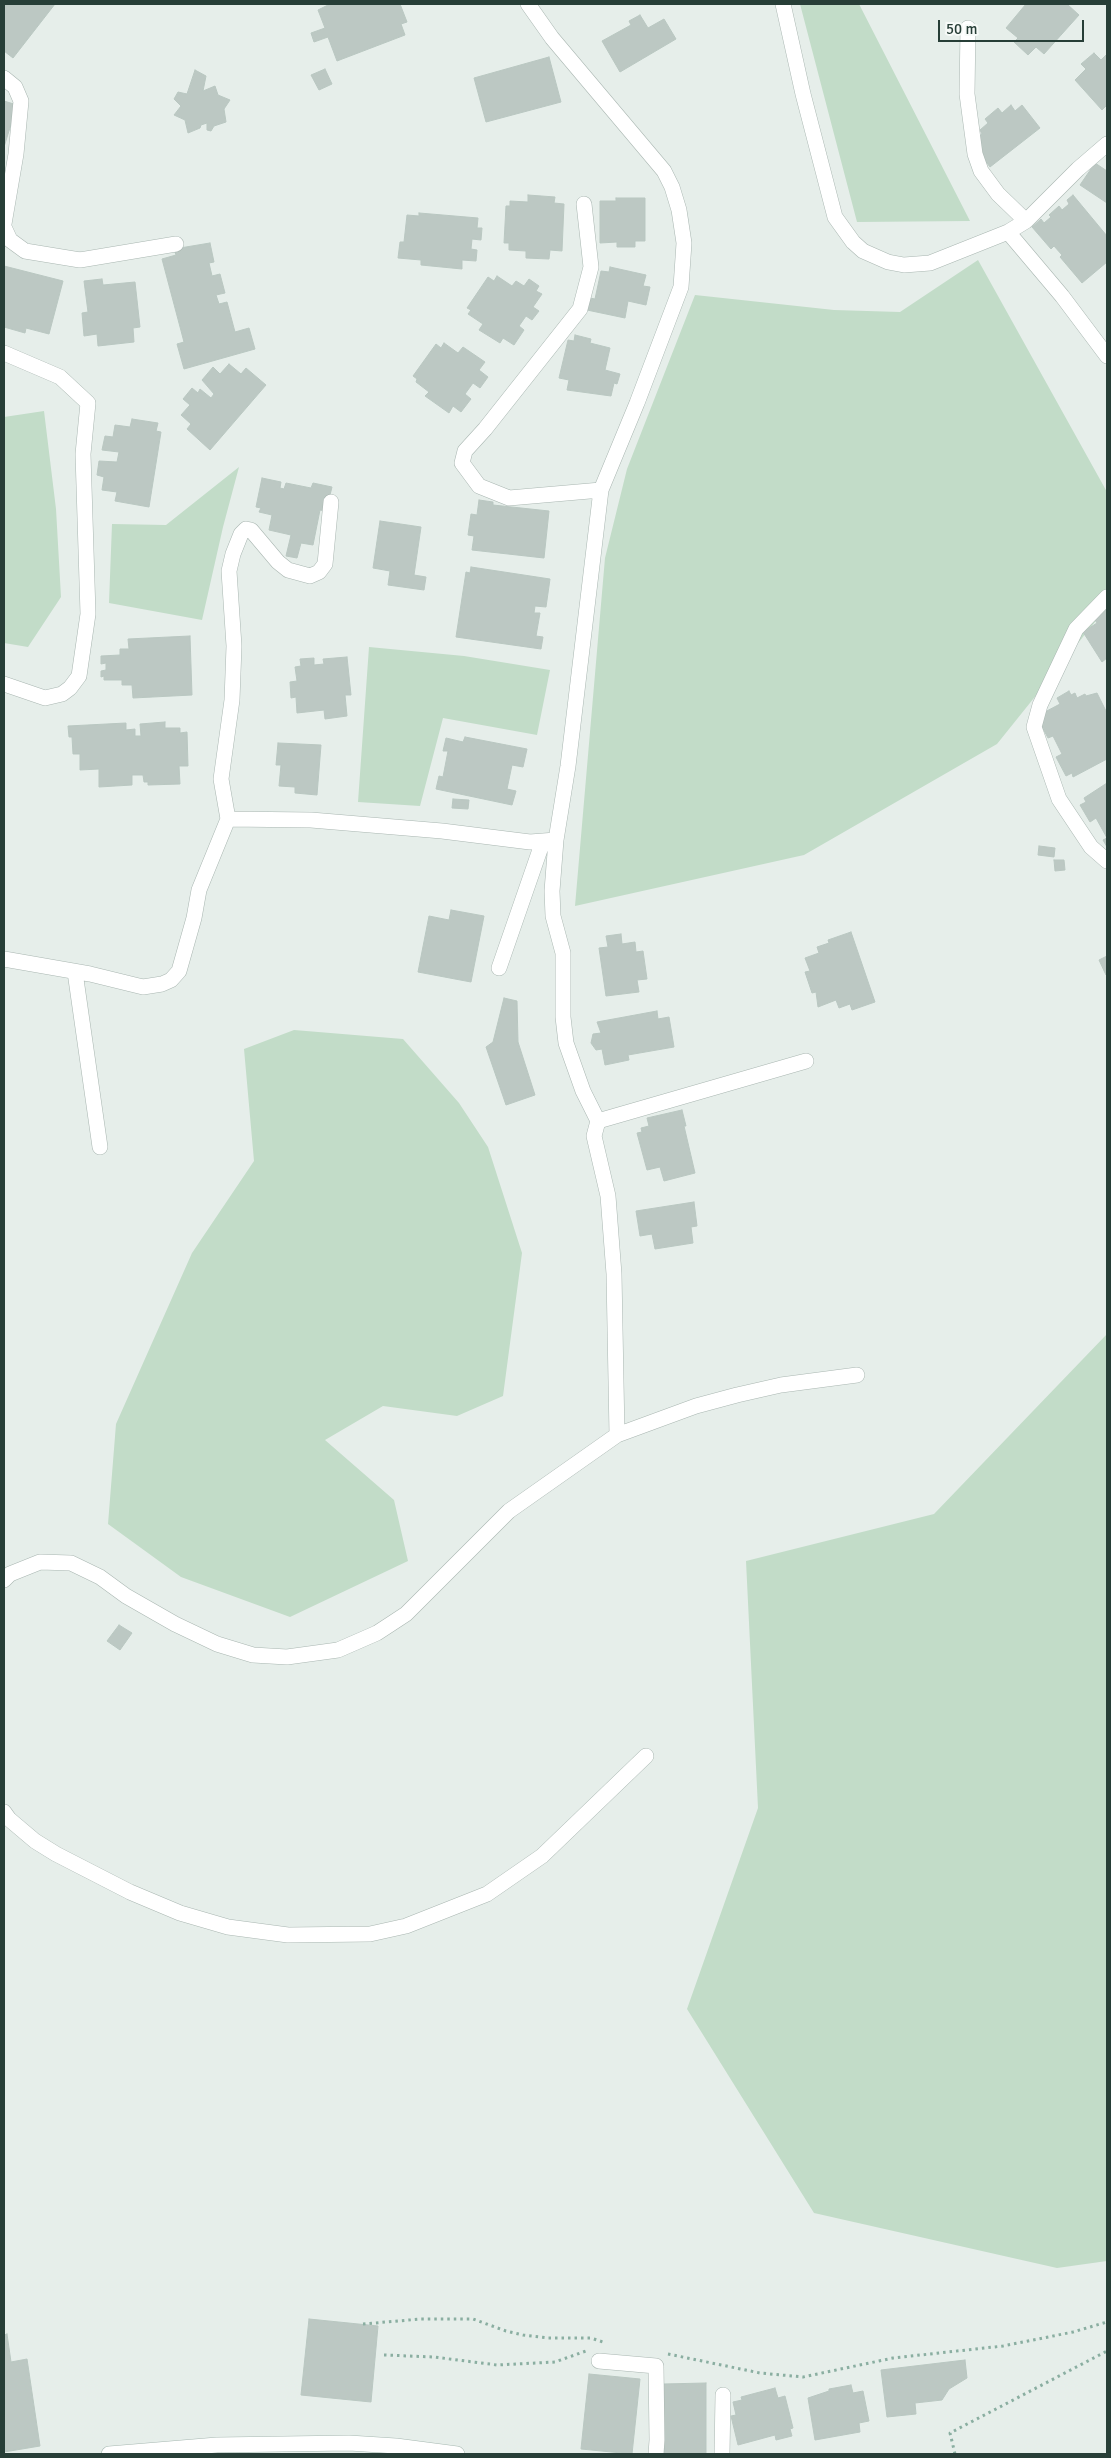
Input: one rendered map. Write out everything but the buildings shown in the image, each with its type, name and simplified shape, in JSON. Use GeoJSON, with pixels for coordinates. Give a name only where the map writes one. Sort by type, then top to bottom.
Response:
{"type":"FeatureCollection","features":[{"type":"Feature","properties":{"kind":"street"},"geometry":{"type":"LineString","coordinates":[[499,968],[550,841],[568,766],[602,490],[681,287],[684,243],[679,210],[672,187],[664,171],[552,38],[528,4]]}},
{"type":"Feature","properties":{"kind":"street"},"geometry":{"type":"LineString","coordinates":[[783,4],[829,202],[835,217],[852,242],[863,251],[888,262],[930,263],[1008,232],[1026,221],[1078,169],[1107,144]]}},
{"type":"Feature","properties":{"kind":"street"},"geometry":{"type":"LineString","coordinates":[[968,28],[966,94],[975,154],[981,171],[998,194],[1026,221]]}},
{"type":"Feature","properties":{"kind":"street"},"geometry":{"type":"LineString","coordinates":[[4,78],[15,87],[21,101],[17,146],[4,226],[10,240],[25,251],[80,260],[176,244]]}},
{"type":"Feature","properties":{"kind":"street"},"geometry":{"type":"LineString","coordinates":[[584,204],[591,267],[580,309],[485,429],[465,451],[462,463],[478,486],[509,498],[602,490]]}},
{"type":"Feature","properties":{"kind":"street"},"geometry":{"type":"LineString","coordinates":[[1008,232],[1062,296],[1107,356]]}},
{"type":"Feature","properties":{"kind":"street"},"geometry":{"type":"LineString","coordinates":[[4,353],[60,378],[88,403],[82,454],[88,614],[79,676],[70,688],[62,694],[44,698],[4,684]]}},
{"type":"Feature","properties":{"kind":"street"},"geometry":{"type":"LineString","coordinates":[[4,960],[75,972],[143,988],[158,986],[172,980],[179,971],[194,918],[199,890],[228,819],[221,779],[232,700],[234,646],[229,570],[233,554],[241,534],[246,529],[252,530],[278,562],[288,570],[310,576],[319,572],[325,564],[332,502]]}},
{"type":"Feature","properties":{"kind":"street"},"geometry":{"type":"LineString","coordinates":[[1107,597],[1076,628],[1040,705],[1034,728],[1060,799],[1091,847],[1107,861]]}},
{"type":"Feature","properties":{"kind":"street"},"geometry":{"type":"LineString","coordinates":[[228,819],[311,820],[442,831],[530,842],[550,841]]}},
{"type":"Feature","properties":{"kind":"street"},"geometry":{"type":"LineString","coordinates":[[550,841],[553,916],[563,953],[563,1016],[566,1043],[583,1091],[598,1121],[594,1136],[608,1196],[612,1239],[617,1436]]}},
{"type":"Feature","properties":{"kind":"street"},"geometry":{"type":"LineString","coordinates":[[75,972],[100,1147]]}},
{"type":"Feature","properties":{"kind":"street"},"geometry":{"type":"LineString","coordinates":[[598,1121],[806,1061]]}},
{"type":"Feature","properties":{"kind":"street"},"geometry":{"type":"LineString","coordinates":[[4,1580],[10,1574],[40,1562],[71,1563],[100,1577],[126,1596],[175,1624],[217,1644],[253,1655],[287,1657],[338,1650],[378,1633],[406,1614],[509,1512],[617,1436],[696,1406],[737,1395],[781,1385],[857,1375]]}},
{"type":"Feature","properties":{"kind":"street"},"geometry":{"type":"LineString","coordinates":[[4,1812],[9,1819],[35,1841],[56,1854],[130,1892],[180,1913],[228,1928],[288,1935],[370,1934],[406,1926],[487,1894],[542,1856],[646,1756]]}},
{"type":"Feature","properties":{"kind":"street"},"geometry":{"type":"LineString","coordinates":[[599,2352],[656,2366],[656,2454]]}},
{"type":"Feature","properties":{"kind":"street"},"geometry":{"type":"LineString","coordinates":[[722,2454],[723,2395]]}},
{"type":"Feature","properties":{"kind":"street"},"geometry":{"type":"LineString","coordinates":[[109,2454],[218,2445],[349,2443],[396,2446],[457,2454]]}},
{"type":"Feature","properties":{"kind":"path"},"geometry":{"type":"LineString","coordinates":[[363,2324],[421,2319],[473,2319],[515,2333],[548,2338],[591,2338],[610,2345],[599,2352],[554,2362],[497,2365],[434,2357],[384,2355]]}},
{"type":"Feature","properties":{"kind":"path"},"geometry":{"type":"LineString","coordinates":[[659,2353],[760,2373],[802,2377],[893,2358],[1003,2346],[1073,2332],[1107,2322]]}},
{"type":"Feature","properties":{"kind":"path"},"geometry":{"type":"LineString","coordinates":[[954,2454],[950,2433],[1107,2351]]}},
{"type":"Feature","properties":{"kind":"green space"},"geometry":{"type":"Polygon","coordinates":[[[800,4],[859,4],[970,221],[857,222],[800,4]]]}},
{"type":"Feature","properties":{"kind":"green space"},"geometry":{"type":"Polygon","coordinates":[[[978,260],[1107,492],[1107,607],[997,744],[804,855],[575,906],[605,558],[627,469],[695,295],[834,310],[900,312],[978,260]]]}},
{"type":"Feature","properties":{"kind":"green space"},"geometry":{"type":"Polygon","coordinates":[[[44,411],[56,509],[61,597],[28,647],[4,643],[4,417],[44,411]]]}},
{"type":"Feature","properties":{"kind":"green space"},"geometry":{"type":"Polygon","coordinates":[[[239,467],[202,620],[109,603],[112,524],[166,525],[239,467]]]}},
{"type":"Feature","properties":{"kind":"green space"},"geometry":{"type":"Polygon","coordinates":[[[369,647],[464,656],[550,670],[537,735],[443,718],[420,806],[358,802],[369,647]]]}},
{"type":"Feature","properties":{"kind":"green space"},"geometry":{"type":"Polygon","coordinates":[[[294,1030],[403,1039],[459,1103],[488,1147],[522,1253],[503,1396],[457,1416],[383,1406],[325,1440],[394,1500],[408,1561],[290,1617],[181,1577],[108,1524],[116,1424],[192,1253],[254,1161],[244,1049],[294,1030]]]}},
{"type":"Feature","properties":{"kind":"green space"},"geometry":{"type":"Polygon","coordinates":[[[1107,1334],[1107,2261],[1057,2268],[814,2213],[687,2009],[758,1808],[746,1561],[934,1514],[1107,1334]]]}}]}
